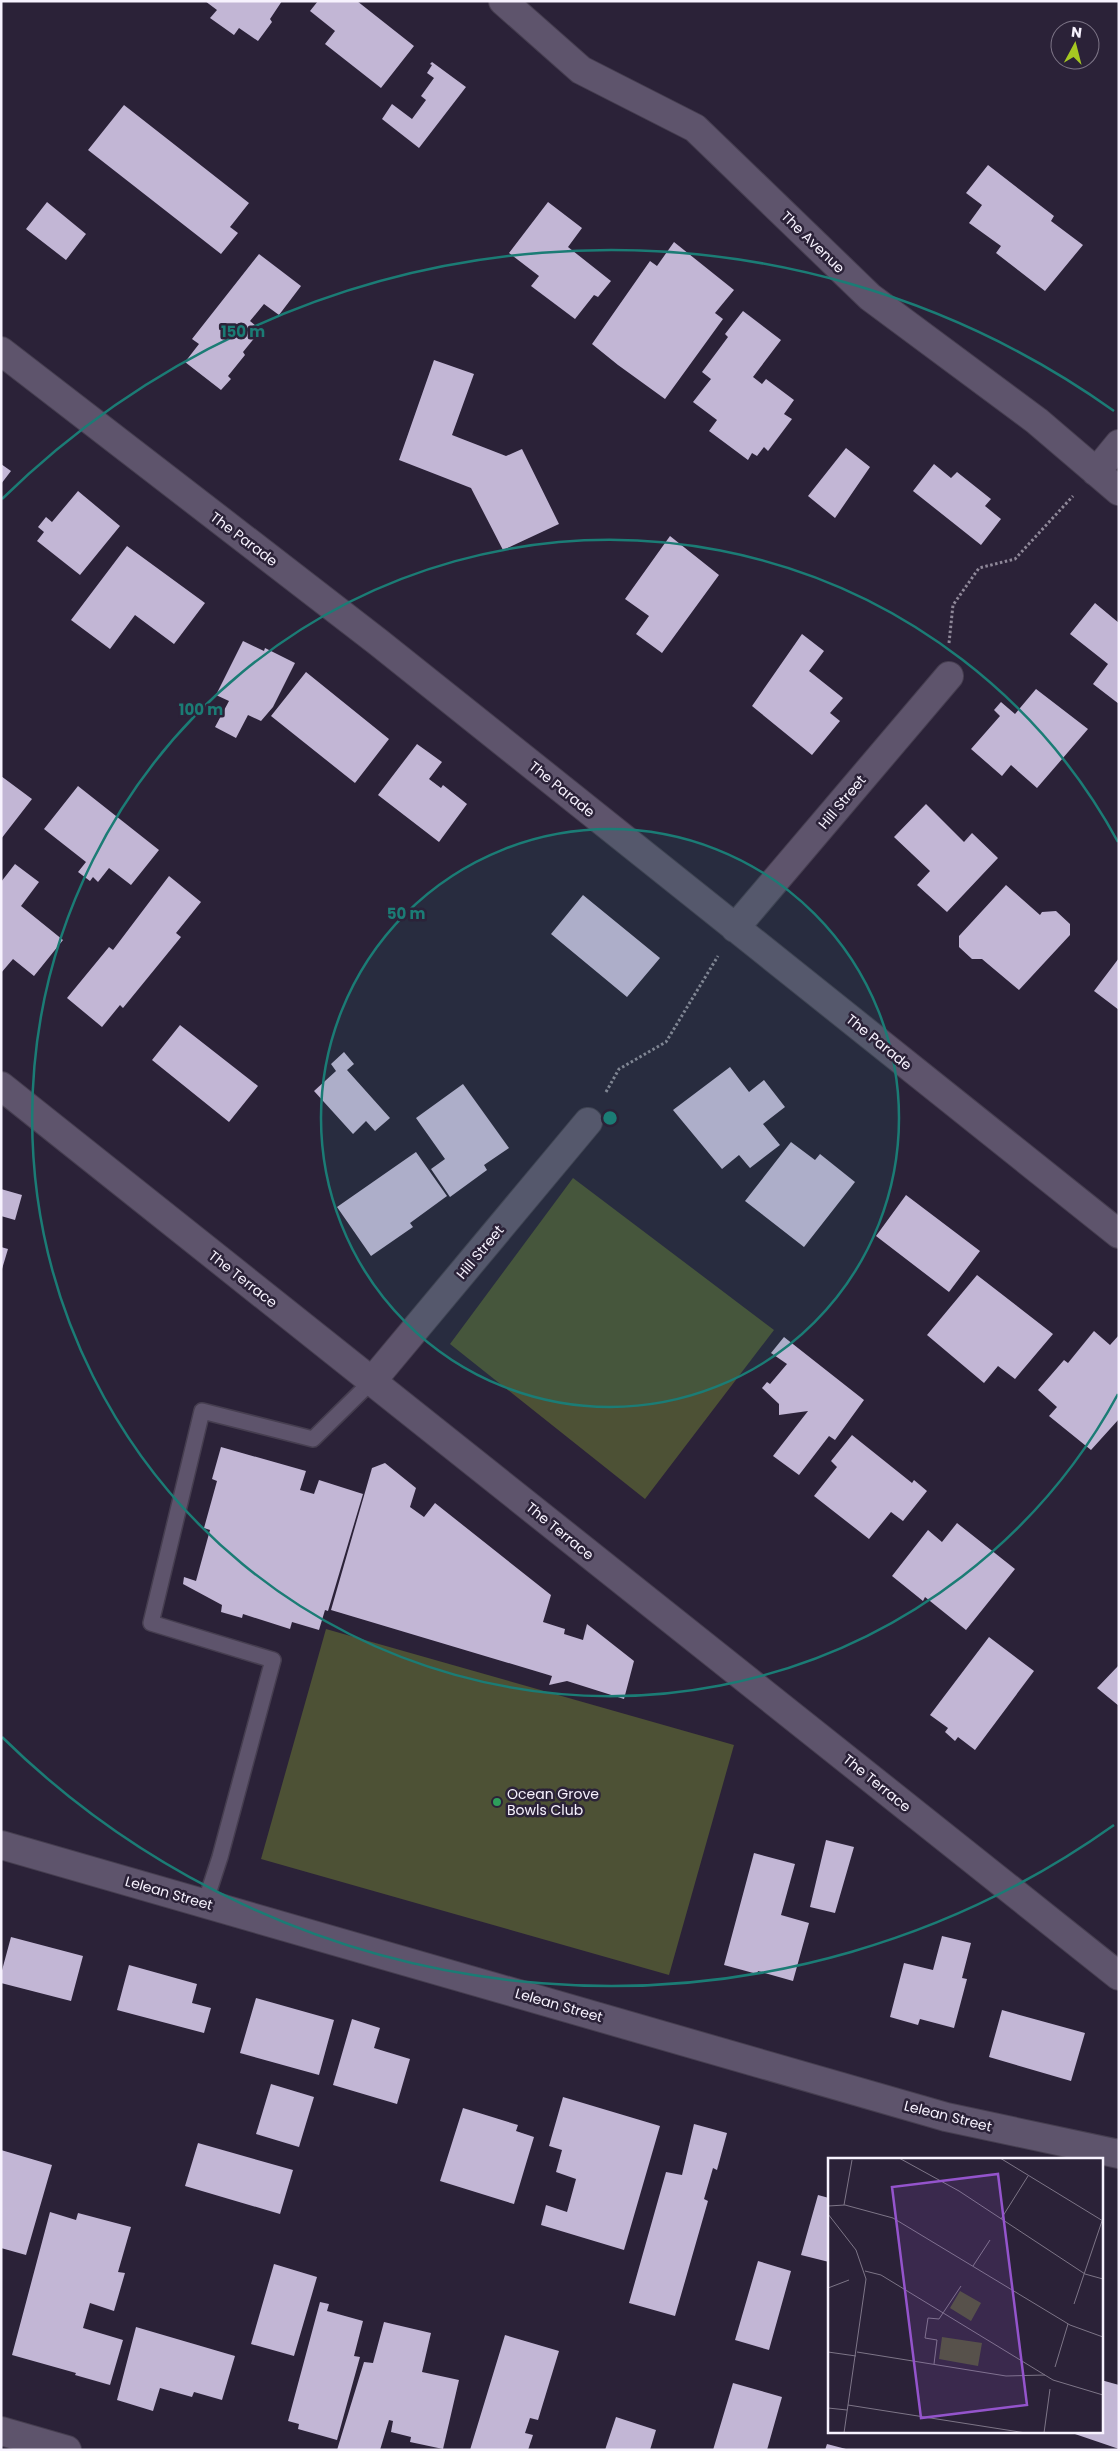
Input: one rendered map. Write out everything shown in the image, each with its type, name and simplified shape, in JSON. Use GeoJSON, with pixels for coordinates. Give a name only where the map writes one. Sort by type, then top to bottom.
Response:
{"type":"FeatureCollection","features":[{"type":"Feature","properties":{"kind":"street","name":"The Avenue"},"geometry":{"type":"LineString","coordinates":[[503,1],[581,70],[695,128],[870,297],[1037,421],[1119,491]]}},
{"type":"Feature","properties":{"kind":"street","name":"The Parade"},"geometry":{"type":"LineString","coordinates":[[1,351],[378,642],[1119,1234]]}},
{"type":"Feature","properties":{"kind":"street"},"geometry":{"type":"LineString","coordinates":[[1096,472],[1119,444]]}},
{"type":"Feature","properties":{"kind":"street","name":"Hill Street"},"geometry":{"type":"LineString","coordinates":[[735,928],[949,676]]}},
{"type":"Feature","properties":{"kind":"street","name":"The Terrace"},"geometry":{"type":"LineString","coordinates":[[1,1086],[1119,1976]]}},
{"type":"Feature","properties":{"kind":"street","name":"Hill Street"},"geometry":{"type":"LineString","coordinates":[[372,1381],[588,1122]]}},
{"type":"Feature","properties":{"kind":"street","name":"Lelean Street"},"geometry":{"type":"LineString","coordinates":[[1,1845],[946,2117],[1119,2154]]}},
{"type":"Feature","properties":{"kind":"street"},"geometry":{"type":"LineString","coordinates":[[1,2431],[67,2450]]}},
{"type":"Feature","properties":{"kind":"lane"},"geometry":{"type":"LineString","coordinates":[[205,1903],[220,1857],[273,1660],[151,1622],[202,1411],[313,1439],[372,1381]]}},
{"type":"Feature","properties":{"kind":"path"},"geometry":{"type":"LineString","coordinates":[[949,676],[948,648],[952,605],[979,568],[1015,558],[1096,472]]}},
{"type":"Feature","properties":{"kind":"path"},"geometry":{"type":"LineString","coordinates":[[588,1122],[619,1069],[666,1042],[735,928]]}},
{"type":"Feature","properties":{"kind":"green space"},"geometry":{"type":"Polygon","coordinates":[[[573,1178],[774,1330],[645,1499],[450,1344],[573,1178]]]}},
{"type":"Feature","properties":{"kind":"green space","name":"Ocean Grove Bowls Club"},"geometry":{"type":"Polygon","coordinates":[[[326,1629],[734,1745],[669,1975],[261,1859],[326,1629]]]}},
{"type":"Feature","properties":{"kind":"building"},"geometry":{"type":"Polygon","coordinates":[[[205,1],[282,1],[270,19],[272,22],[258,41],[239,28],[234,35],[210,18],[217,10],[205,1]]]}},
{"type":"Feature","properties":{"kind":"building"},"geometry":{"type":"Polygon","coordinates":[[[318,1],[357,1],[414,46],[381,88],[325,44],[335,31],[310,11],[318,1]]]}},
{"type":"Feature","properties":{"kind":"building"},"geometry":{"type":"Polygon","coordinates":[[[432,62],[466,87],[419,148],[382,119],[392,104],[412,119],[426,100],[421,96],[434,78],[427,73],[432,62]]]}},
{"type":"Feature","properties":{"kind":"building"},"geometry":{"type":"Polygon","coordinates":[[[124,105],[249,203],[230,227],[238,233],[221,254],[88,150],[124,105]]]}},
{"type":"Feature","properties":{"kind":"building"},"geometry":{"type":"Polygon","coordinates":[[[988,165],[1054,216],[1051,221],[1083,245],[1045,291],[996,253],[1001,246],[969,223],[982,205],[966,193],[988,165]]]}},
{"type":"Feature","properties":{"kind":"building"},"geometry":{"type":"Polygon","coordinates":[[[47,202],[86,234],[66,260],[26,229],[47,202]]]}},
{"type":"Feature","properties":{"kind":"building"},"geometry":{"type":"Polygon","coordinates":[[[548,202],[582,228],[568,247],[611,281],[598,297],[594,295],[575,319],[531,286],[539,276],[509,253],[548,202]]]}},
{"type":"Feature","properties":{"kind":"building"},"geometry":{"type":"Polygon","coordinates":[[[674,242],[734,290],[715,313],[723,319],[665,399],[592,344],[650,261],[657,266],[674,242]]]}},
{"type":"Feature","properties":{"kind":"building"},"geometry":{"type":"Polygon","coordinates":[[[259,254],[301,286],[279,315],[264,304],[250,321],[261,330],[243,352],[245,355],[228,376],[231,379],[221,390],[185,362],[199,344],[192,339],[259,254]]]}},
{"type":"Feature","properties":{"kind":"building"},"geometry":{"type":"Polygon","coordinates":[[[743,311],[781,340],[753,377],[762,384],[766,379],[794,400],[784,414],[792,419],[768,451],[764,447],[757,456],[752,453],[748,460],[709,431],[717,420],[693,402],[711,379],[702,372],[728,337],[725,334],[743,311]]]}},
{"type":"Feature","properties":{"kind":"building"},"geometry":{"type":"Polygon","coordinates":[[[434,360],[474,374],[452,435],[506,456],[522,449],[559,524],[503,550],[471,488],[399,460],[434,360]]]}},
{"type":"Feature","properties":{"kind":"building"},"geometry":{"type":"Polygon","coordinates":[[[846,448],[870,467],[835,518],[808,496],[846,448]]]}},
{"type":"Feature","properties":{"kind":"building"},"geometry":{"type":"Polygon","coordinates":[[[1,464],[11,471],[1,484],[1,464]]]}},
{"type":"Feature","properties":{"kind":"building"},"geometry":{"type":"Polygon","coordinates":[[[934,464],[951,478],[957,472],[991,499],[985,506],[1001,519],[981,545],[913,491],[934,464]]]}},
{"type":"Feature","properties":{"kind":"building"},"geometry":{"type":"Polygon","coordinates":[[[78,491],[120,526],[80,575],[37,541],[44,532],[38,527],[46,517],[52,522],[78,491]]]}},
{"type":"Feature","properties":{"kind":"building"},"geometry":{"type":"Polygon","coordinates":[[[670,536],[719,575],[662,653],[636,634],[649,616],[625,599],[670,536]]]}},
{"type":"Feature","properties":{"kind":"building"},"geometry":{"type":"Polygon","coordinates":[[[127,546],[205,603],[174,644],[135,615],[110,649],[71,620],[127,546]]]}},
{"type":"Feature","properties":{"kind":"building"},"geometry":{"type":"Polygon","coordinates":[[[1095,603],[1119,623],[1119,704],[1093,684],[1108,664],[1070,634],[1095,603]]]}},
{"type":"Feature","properties":{"kind":"building"},"geometry":{"type":"Polygon","coordinates":[[[802,634],[824,651],[809,671],[843,698],[830,713],[840,721],[812,755],[752,706],[802,634]]]}},
{"type":"Feature","properties":{"kind":"building"},"geometry":{"type":"Polygon","coordinates":[[[243,641],[264,651],[265,648],[295,663],[273,707],[261,721],[248,715],[236,738],[215,727],[229,701],[216,695],[243,641]]]}},
{"type":"Feature","properties":{"kind":"building"},"geometry":{"type":"Polygon","coordinates":[[[306,672],[389,739],[355,783],[271,716],[306,672]]]}},
{"type":"Feature","properties":{"kind":"building"},"geometry":{"type":"Polygon","coordinates":[[[1036,689],[1088,729],[1037,788],[1011,765],[1002,776],[971,749],[1000,716],[994,710],[1001,702],[1015,714],[1036,689]]]}},
{"type":"Feature","properties":{"kind":"building"},"geometry":{"type":"Polygon","coordinates":[[[417,744],[442,762],[429,779],[441,788],[443,785],[467,804],[439,842],[378,795],[417,744]]]}},
{"type":"Feature","properties":{"kind":"building"},"geometry":{"type":"Polygon","coordinates":[[[1,776],[32,799],[1,839],[1,776]]]}},
{"type":"Feature","properties":{"kind":"building"},"geometry":{"type":"Polygon","coordinates":[[[78,786],[159,850],[131,885],[109,868],[98,882],[93,877],[90,881],[78,872],[86,862],[44,829],[78,786]]]}},
{"type":"Feature","properties":{"kind":"building"},"geometry":{"type":"Polygon","coordinates":[[[926,804],[964,842],[972,833],[998,858],[947,912],[917,885],[930,871],[894,837],[926,804]]]}},
{"type":"Feature","properties":{"kind":"building"},"geometry":{"type":"Polygon","coordinates":[[[15,864],[39,882],[21,906],[63,940],[34,976],[13,959],[1,973],[1,882],[15,864]]]}},
{"type":"Feature","properties":{"kind":"building"},"geometry":{"type":"Polygon","coordinates":[[[169,876],[201,902],[176,933],[181,937],[123,1008],[120,1005],[102,1027],[67,998],[109,947],[113,950],[169,876]]]}},
{"type":"Feature","properties":{"kind":"building"},"geometry":{"type":"Polygon","coordinates":[[[1006,885],[1040,915],[1042,912],[1056,911],[1070,924],[1070,935],[1019,990],[982,959],[972,959],[959,947],[959,936],[1006,885]]]}},
{"type":"Feature","properties":{"kind":"building"},"geometry":{"type":"Polygon","coordinates":[[[583,895],[660,958],[627,997],[551,934],[583,895]]]}},
{"type":"Feature","properties":{"kind":"building"},"geometry":{"type":"Polygon","coordinates":[[[1119,958],[1119,1010],[1094,991],[1119,958]]]}},
{"type":"Feature","properties":{"kind":"building"},"geometry":{"type":"Polygon","coordinates":[[[180,1025],[258,1086],[229,1122],[152,1060],[180,1025]]]}},
{"type":"Feature","properties":{"kind":"building"},"geometry":{"type":"Polygon","coordinates":[[[344,1052],[354,1064],[347,1070],[390,1118],[375,1131],[366,1121],[353,1134],[314,1091],[336,1071],[331,1064],[344,1052]]]}},
{"type":"Feature","properties":{"kind":"building"},"geometry":{"type":"Polygon","coordinates":[[[730,1067],[749,1092],[764,1080],[785,1107],[763,1124],[780,1145],[750,1168],[739,1155],[722,1169],[673,1110],[730,1067]]]}},
{"type":"Feature","properties":{"kind":"building"},"geometry":{"type":"Polygon","coordinates":[[[463,1084],[509,1148],[484,1165],[487,1170],[450,1197],[431,1169],[445,1159],[416,1118],[463,1084]]]}},
{"type":"Feature","properties":{"kind":"building"},"geometry":{"type":"Polygon","coordinates":[[[791,1142],[815,1160],[820,1154],[855,1182],[804,1247],[745,1201],[791,1142]]]}},
{"type":"Feature","properties":{"kind":"building"},"geometry":{"type":"Polygon","coordinates":[[[416,1152],[447,1196],[410,1223],[413,1227],[371,1256],[337,1207],[416,1152]]]}},
{"type":"Feature","properties":{"kind":"building"},"geometry":{"type":"Polygon","coordinates":[[[1,1189],[22,1195],[15,1220],[1,1216],[1,1189]]]}},
{"type":"Feature","properties":{"kind":"building"},"geometry":{"type":"Polygon","coordinates":[[[906,1195],[980,1251],[949,1292],[876,1236],[906,1195]]]}},
{"type":"Feature","properties":{"kind":"building"},"geometry":{"type":"Polygon","coordinates":[[[1,1247],[8,1249],[2,1269],[1,1269],[1,1247]]]}},
{"type":"Feature","properties":{"kind":"building"},"geometry":{"type":"Polygon","coordinates":[[[977,1275],[1053,1334],[1015,1379],[998,1366],[984,1383],[927,1335],[977,1275]]]}},
{"type":"Feature","properties":{"kind":"building"},"geometry":{"type":"Polygon","coordinates":[[[1094,1331],[1110,1345],[1119,1335],[1119,1419],[1091,1450],[1049,1416],[1057,1407],[1038,1390],[1064,1360],[1068,1363],[1094,1331]]]}},
{"type":"Feature","properties":{"kind":"building"},"geometry":{"type":"Polygon","coordinates":[[[784,1337],[864,1400],[835,1440],[829,1436],[799,1475],[773,1456],[808,1411],[779,1415],[779,1404],[762,1388],[767,1382],[770,1384],[787,1364],[771,1353],[784,1337]]]}},
{"type":"Feature","properties":{"kind":"building"},"geometry":{"type":"Polygon","coordinates":[[[852,1435],[912,1483],[914,1480],[927,1491],[903,1521],[891,1512],[869,1539],[814,1496],[837,1467],[831,1461],[852,1435]]]}},
{"type":"Feature","properties":{"kind":"building"},"geometry":{"type":"Polygon","coordinates":[[[221,1447],[306,1471],[300,1490],[314,1494],[319,1480],[363,1494],[328,1611],[325,1610],[319,1630],[292,1622],[290,1629],[243,1614],[242,1618],[221,1612],[222,1605],[183,1584],[184,1577],[196,1581],[210,1530],[204,1528],[217,1481],[212,1479],[221,1447]]]}},
{"type":"Feature","properties":{"kind":"building"},"geometry":{"type":"Polygon","coordinates":[[[385,1463],[416,1488],[410,1507],[424,1517],[435,1503],[551,1595],[543,1622],[565,1629],[564,1634],[583,1640],[587,1624],[634,1661],[624,1699],[567,1681],[549,1685],[552,1676],[331,1610],[372,1468],[385,1463]]]}},
{"type":"Feature","properties":{"kind":"building"},"geometry":{"type":"Polygon","coordinates":[[[957,1523],[1015,1569],[966,1630],[925,1597],[923,1601],[892,1576],[928,1530],[942,1542],[957,1523]]]}},
{"type":"Feature","properties":{"kind":"building"},"geometry":{"type":"Polygon","coordinates":[[[989,1637],[1034,1671],[975,1750],[958,1737],[955,1741],[945,1732],[948,1728],[930,1715],[989,1637]]]}},
{"type":"Feature","properties":{"kind":"building"},"geometry":{"type":"Polygon","coordinates":[[[1119,1665],[1119,1706],[1097,1688],[1119,1665]]]}},
{"type":"Feature","properties":{"kind":"building"},"geometry":{"type":"Polygon","coordinates":[[[826,1840],[854,1847],[835,1913],[810,1907],[826,1840]]]}},
{"type":"Feature","properties":{"kind":"building"},"geometry":{"type":"Polygon","coordinates":[[[754,1853],[795,1864],[781,1915],[809,1923],[793,1981],[758,1971],[757,1974],[724,1965],[754,1853]]]}},
{"type":"Feature","properties":{"kind":"building"},"geometry":{"type":"Polygon","coordinates":[[[942,1936],[971,1943],[962,1978],[967,1979],[954,2028],[920,2019],[918,2025],[890,2017],[904,1963],[933,1970],[942,1936]]]}},
{"type":"Feature","properties":{"kind":"building"},"geometry":{"type":"Polygon","coordinates":[[[11,1937],[83,1956],[71,2001],[1,1983],[1,1974],[11,1937]]]}},
{"type":"Feature","properties":{"kind":"building"},"geometry":{"type":"Polygon","coordinates":[[[129,1965],[197,1984],[192,2003],[211,2008],[204,2033],[117,2010],[129,1965]]]}},
{"type":"Feature","properties":{"kind":"building"},"geometry":{"type":"Polygon","coordinates":[[[256,1998],[334,2020],[319,2075],[240,2053],[256,1998]]]}},
{"type":"Feature","properties":{"kind":"building"},"geometry":{"type":"Polygon","coordinates":[[[1002,2010],[1085,2033],[1071,2081],[989,2057],[1002,2010]]]}},
{"type":"Feature","properties":{"kind":"building"},"geometry":{"type":"Polygon","coordinates":[[[352,2019],[380,2028],[374,2048],[410,2059],[397,2104],[333,2085],[352,2019]]]}},
{"type":"Feature","properties":{"kind":"building"},"geometry":{"type":"Polygon","coordinates":[[[271,2084],[314,2097],[299,2147],[256,2134],[271,2084]]]}},
{"type":"Feature","properties":{"kind":"building"},"geometry":{"type":"Polygon","coordinates":[[[563,2097],[660,2126],[624,2250],[541,2225],[546,2205],[567,2212],[576,2179],[556,2172],[562,2150],[549,2146],[563,2097]]]}},
{"type":"Feature","properties":{"kind":"building"},"geometry":{"type":"Polygon","coordinates":[[[463,2108],[518,2125],[516,2131],[534,2137],[514,2204],[440,2181],[463,2108]]]}},
{"type":"Feature","properties":{"kind":"building"},"geometry":{"type":"Polygon","coordinates":[[[694,2124],[727,2133],[717,2170],[713,2168],[704,2199],[708,2201],[675,2316],[629,2303],[666,2172],[682,2175],[694,2124]]]}},
{"type":"Feature","properties":{"kind":"building"},"geometry":{"type":"Polygon","coordinates":[[[198,2143],[293,2170],[280,2214],[185,2186],[198,2143]]]}},
{"type":"Feature","properties":{"kind":"building"},"geometry":{"type":"Polygon","coordinates":[[[1,2150],[52,2165],[26,2255],[1,2248],[1,2150]]]}},
{"type":"Feature","properties":{"kind":"building"},"geometry":{"type":"Polygon","coordinates":[[[818,2195],[828,2198],[828,2262],[801,2255],[818,2195]]]}},
{"type":"Feature","properties":{"kind":"building"},"geometry":{"type":"Polygon","coordinates":[[[50,2212],[76,2220],[78,2213],[131,2227],[118,2272],[125,2273],[114,2311],[90,2303],[83,2328],[123,2340],[110,2385],[75,2375],[76,2373],[12,2355],[50,2212]]]}},
{"type":"Feature","properties":{"kind":"building"},"geometry":{"type":"Polygon","coordinates":[[[758,2261],[791,2271],[769,2350],[735,2340],[758,2261]]]}},
{"type":"Feature","properties":{"kind":"building"},"geometry":{"type":"Polygon","coordinates":[[[274,2264],[317,2277],[294,2356],[251,2344],[274,2264]]]}},
{"type":"Feature","properties":{"kind":"building"},"geometry":{"type":"Polygon","coordinates":[[[320,2302],[329,2304],[327,2311],[363,2321],[354,2356],[360,2357],[337,2440],[298,2429],[299,2424],[288,2421],[320,2302]]]}},
{"type":"Feature","properties":{"kind":"building"},"geometry":{"type":"Polygon","coordinates":[[[384,2322],[431,2333],[422,2372],[459,2380],[443,2449],[410,2442],[411,2437],[391,2432],[393,2421],[389,2420],[380,2450],[337,2450],[364,2362],[373,2363],[384,2322]]]}},
{"type":"Feature","properties":{"kind":"building"},"geometry":{"type":"Polygon","coordinates":[[[136,2327],[235,2356],[222,2400],[194,2392],[192,2397],[160,2388],[153,2411],[117,2400],[136,2327]]]}},
{"type":"Feature","properties":{"kind":"building"},"geometry":{"type":"Polygon","coordinates":[[[505,2335],[559,2351],[538,2420],[530,2418],[525,2433],[533,2435],[528,2450],[470,2450],[505,2335]]]}},
{"type":"Feature","properties":{"kind":"building"},"geometry":{"type":"Polygon","coordinates":[[[1102,2380],[1119,2385],[1119,2449],[1075,2434],[1102,2434],[1102,2380]]]}},
{"type":"Feature","properties":{"kind":"building"},"geometry":{"type":"Polygon","coordinates":[[[733,2383],[782,2397],[767,2450],[713,2450],[733,2383]]]}},
{"type":"Feature","properties":{"kind":"building"},"geometry":{"type":"Polygon","coordinates":[[[616,2417],[656,2430],[650,2450],[605,2450],[616,2417]]]}},
{"type":"Feature","properties":{"kind":"building"},"geometry":{"type":"Polygon","coordinates":[[[827,2444],[846,2449],[846,2450],[825,2450],[827,2444]]]}},
{"type":"Feature","properties":{"kind":"place","name":"Ocean Grove Bowls Club"},"geometry":{"type":"Point","coordinates":[497,1802]}}]}
